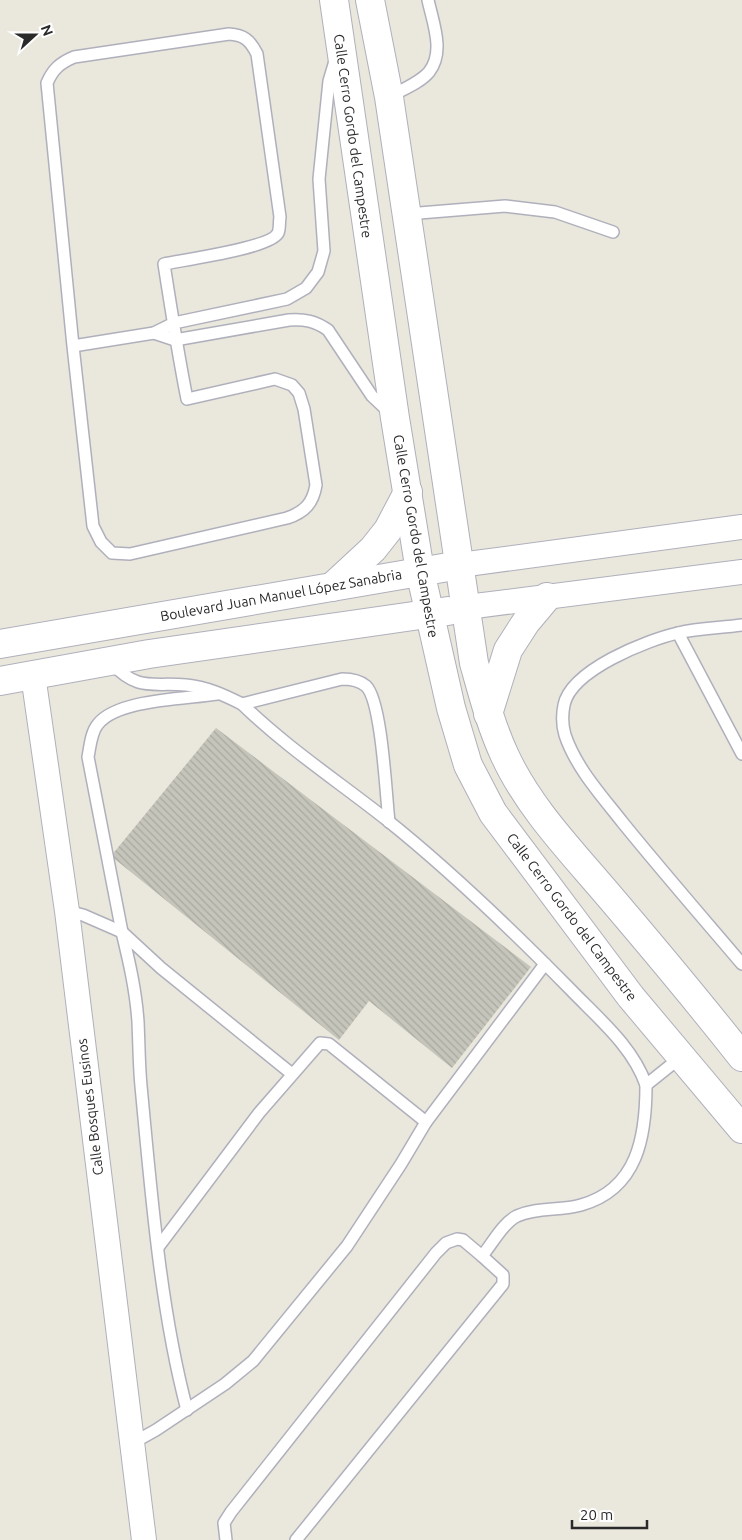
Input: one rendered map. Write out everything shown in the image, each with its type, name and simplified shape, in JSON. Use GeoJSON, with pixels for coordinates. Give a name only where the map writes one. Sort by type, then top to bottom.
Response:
{"type":"FeatureCollection","features":[{"type":"Feature","properties":{"kind":"street","name":"Calle Cerro Gordo del Campestre"},"geometry":{"type":"LineString","coordinates":[[334,0],[395,418],[420,571],[450,708],[468,765],[493,813],[631,997],[742,1129]]}},
{"type":"Feature","properties":{"kind":"street"},"geometry":{"type":"LineString","coordinates":[[370,0],[389,97],[474,663],[488,716],[505,757],[523,789],[742,1057]]}},
{"type":"Feature","properties":{"kind":"street"},"geometry":{"type":"LineString","coordinates":[[332,588],[373,549],[388,530],[408,492]]}},
{"type":"Feature","properties":{"kind":"street","name":"Boulevard Juan Manuel López Sanabria"},"geometry":{"type":"LineString","coordinates":[[0,644],[332,588],[420,571],[742,527]]}},
{"type":"Feature","properties":{"kind":"street"},"geometry":{"type":"LineString","coordinates":[[0,681],[110,661],[467,607],[742,572]]}},
{"type":"Feature","properties":{"kind":"street"},"geometry":{"type":"LineString","coordinates":[[488,716],[508,650],[526,622],[547,598]]}},
{"type":"Feature","properties":{"kind":"street","name":"Calle Bosques Eusinos"},"geometry":{"type":"LineString","coordinates":[[33,675],[67,911],[144,1540]]}},
{"type":"Feature","properties":{"kind":"lane"},"geometry":{"type":"LineString","coordinates":[[389,97],[428,73],[434,62],[438,50],[428,0]]}},
{"type":"Feature","properties":{"kind":"lane"},"geometry":{"type":"LineString","coordinates":[[229,34],[240,35],[252,44],[257,54],[280,217],[278,233],[271,240],[256,246],[164,264],[174,323],[175,340],[187,399],[275,379],[292,385],[299,393],[304,409],[316,484],[314,496],[301,514],[130,554],[112,553],[101,542],[93,526],[48,108],[47,83],[53,70],[64,61],[74,57],[229,34]]}},
{"type":"Feature","properties":{"kind":"lane"},"geometry":{"type":"LineString","coordinates":[[73,346],[154,333],[174,323],[287,299],[306,288],[318,272],[324,250],[319,179],[329,81],[340,43]]}},
{"type":"Feature","properties":{"kind":"lane"},"geometry":{"type":"LineString","coordinates":[[407,214],[505,206],[555,212],[613,232]]}},
{"type":"Feature","properties":{"kind":"lane"},"geometry":{"type":"LineString","coordinates":[[154,333],[175,340],[289,320],[304,319],[317,323],[328,330],[372,396],[395,418]]}},
{"type":"Feature","properties":{"kind":"lane"},"geometry":{"type":"LineString","coordinates":[[742,625],[678,633],[618,654],[572,687],[564,703],[562,722],[565,735],[578,763],[599,792],[667,877],[742,964]]}},
{"type":"Feature","properties":{"kind":"lane"},"geometry":{"type":"LineString","coordinates":[[678,633],[742,754]]}},
{"type":"Feature","properties":{"kind":"lane"},"geometry":{"type":"LineString","coordinates":[[110,661],[132,681],[156,685],[186,685],[221,694],[242,704],[389,822],[462,885],[545,964],[623,1045],[636,1062],[646,1085],[643,1138],[634,1162],[619,1184],[607,1194],[580,1205],[542,1209],[518,1216],[511,1220],[482,1256]]}},
{"type":"Feature","properties":{"kind":"lane"},"geometry":{"type":"LineString","coordinates":[[242,704],[342,679],[354,679],[367,687],[379,720],[389,822]]}},
{"type":"Feature","properties":{"kind":"lane"},"geometry":{"type":"LineString","coordinates":[[187,1410],[174,1352],[159,1246],[141,1084],[138,1020],[130,969],[88,757],[90,741],[97,725],[109,714],[136,706],[221,694]]}},
{"type":"Feature","properties":{"kind":"lane"},"geometry":{"type":"LineString","coordinates":[[67,911],[83,915],[122,932],[161,968],[292,1074]]}},
{"type":"Feature","properties":{"kind":"lane"},"geometry":{"type":"LineString","coordinates":[[131,1444],[226,1384],[253,1361],[347,1246],[402,1164],[426,1122],[545,964]]}},
{"type":"Feature","properties":{"kind":"lane"},"geometry":{"type":"LineString","coordinates":[[159,1246],[292,1074],[320,1043],[329,1044],[426,1122]]}},
{"type":"Feature","properties":{"kind":"lane"},"geometry":{"type":"LineString","coordinates":[[646,1085],[681,1057]]}},
{"type":"Feature","properties":{"kind":"lane"},"geometry":{"type":"LineString","coordinates":[[226,1540],[224,1523],[231,1512],[436,1253],[446,1243],[457,1239],[464,1240],[503,1275],[503,1284],[296,1540]]}},
{"type":"Feature","properties":{"kind":"building"},"geometry":{"type":"Polygon","coordinates":[[[216,728],[531,967],[452,1068],[369,1001],[339,1040],[111,856],[216,728]]]}}]}
